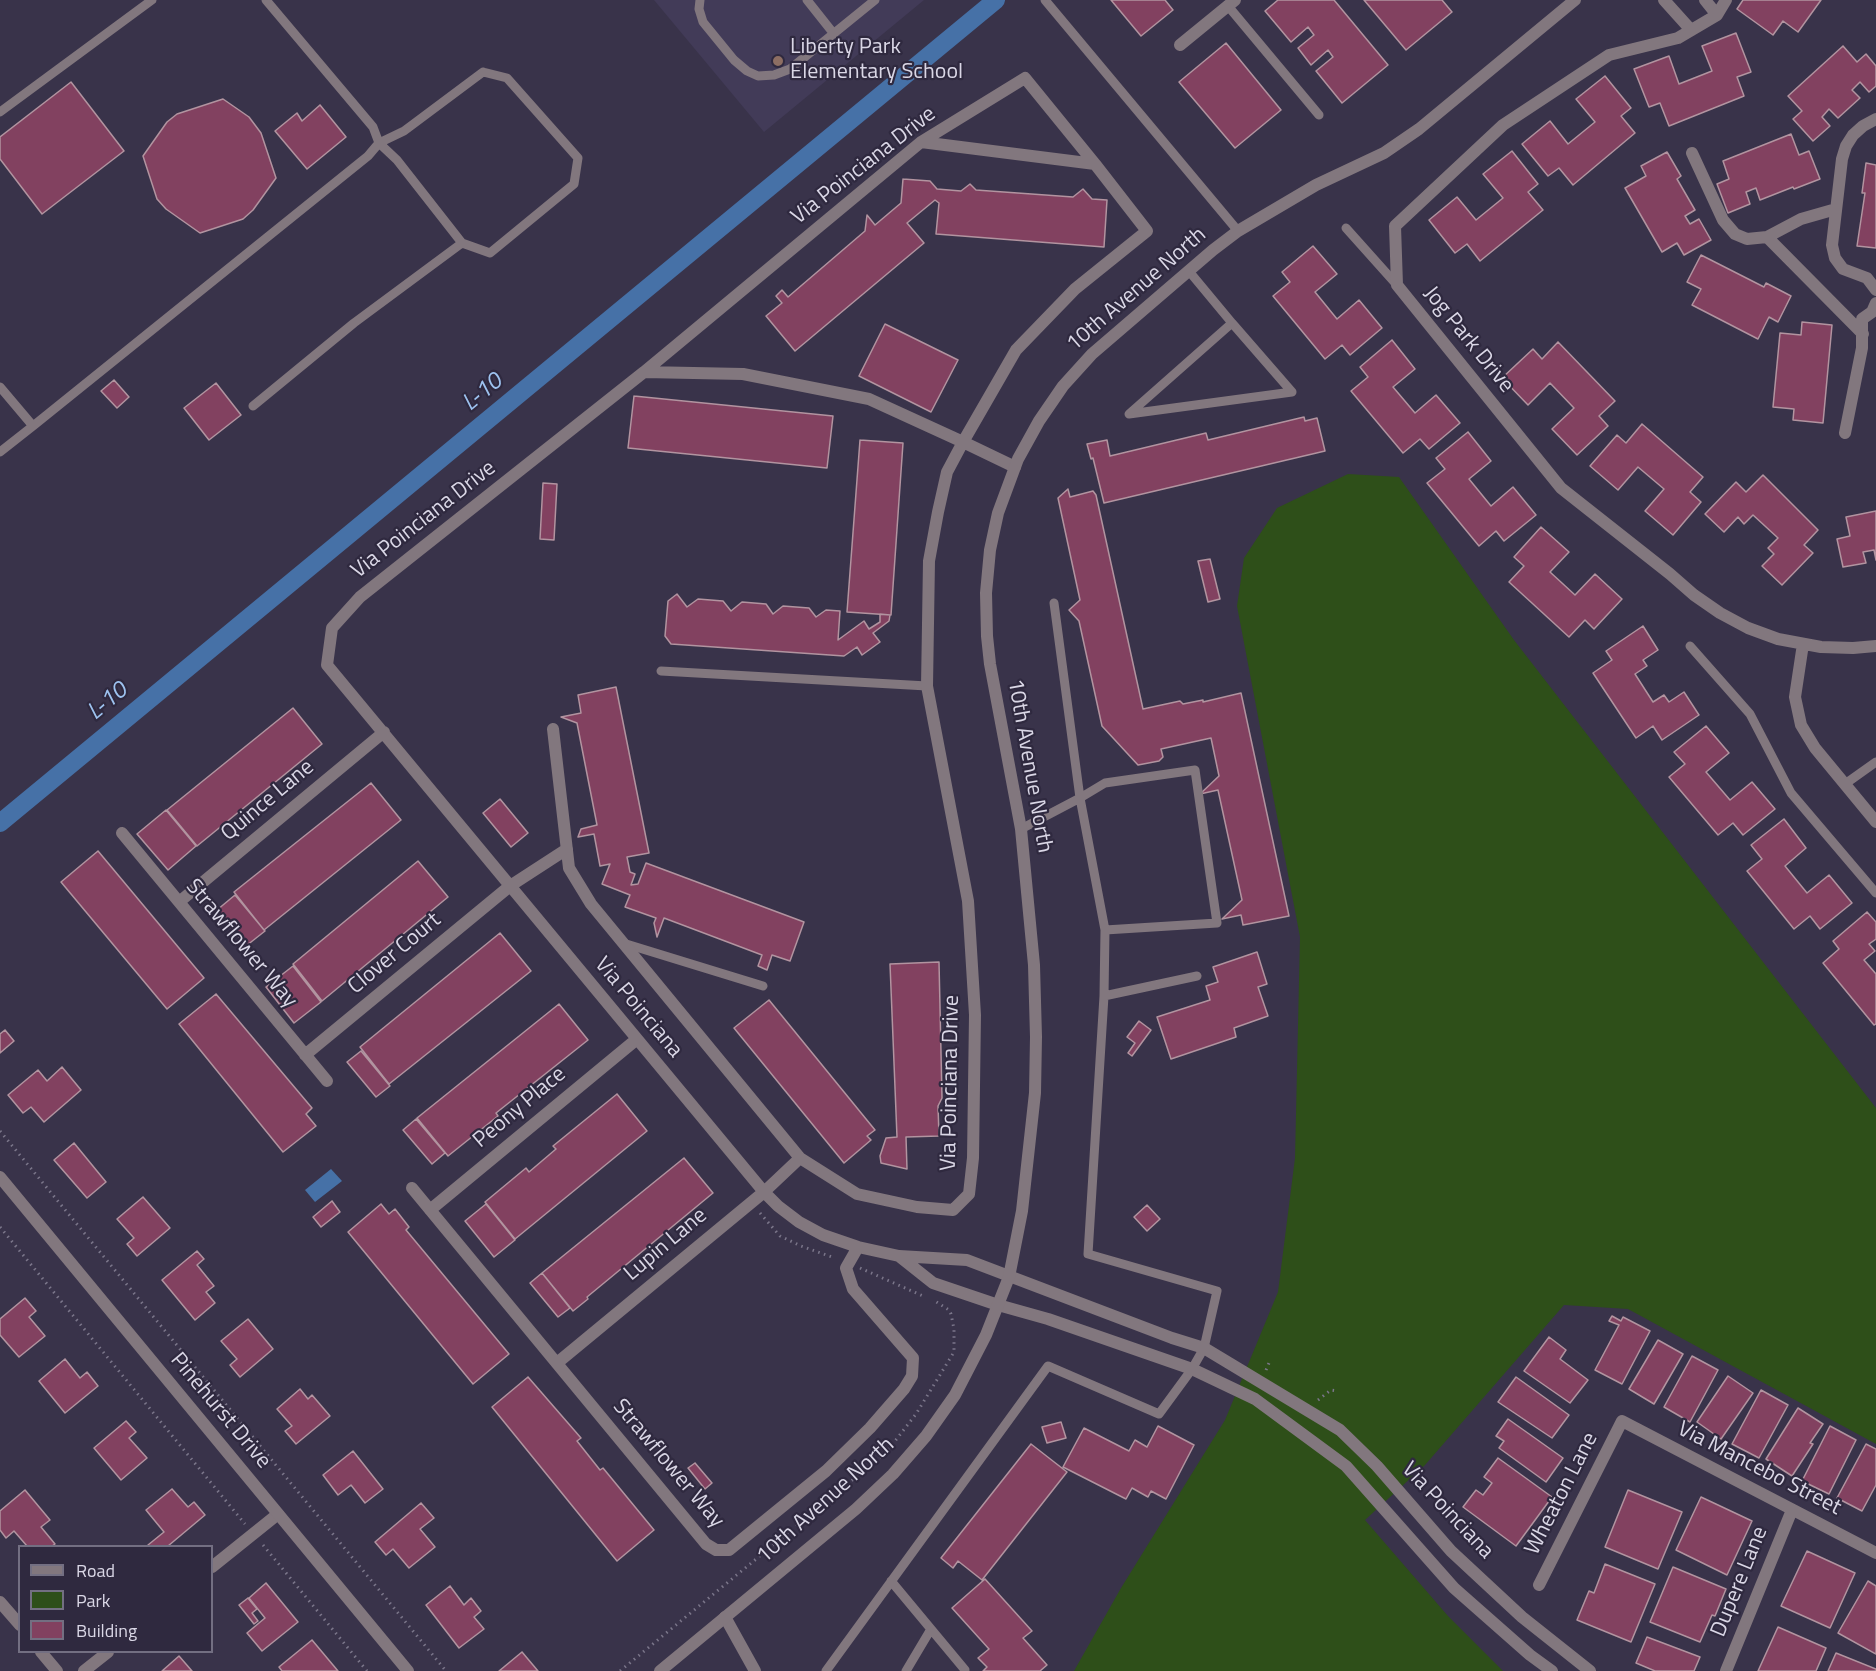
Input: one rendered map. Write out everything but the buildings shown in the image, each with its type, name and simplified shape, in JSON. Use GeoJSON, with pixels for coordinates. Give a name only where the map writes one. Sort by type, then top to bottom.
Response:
{"type":"FeatureCollection","features":[{"type":"Feature","properties":{"kind":"street","name":"10th Avenue North"},"geometry":{"type":"LineString","coordinates":[[660,1671],[856,1509],[893,1474],[926,1436],[955,1395],[986,1335],[1009,1277],[1022,1212],[1035,1093],[1034,965],[1021,829],[990,664],[986,593],[990,550],[998,513],[1015,467],[1039,421],[1063,386],[1092,354],[1188,270],[1238,231],[1316,186],[1384,153],[1419,129],[1575,0]]}},
{"type":"Feature","properties":{"kind":"street"},"geometry":{"type":"LineString","coordinates":[[1664,0],[1691,30]]}},
{"type":"Feature","properties":{"kind":"street"},"geometry":{"type":"LineString","coordinates":[[1706,0],[1717,15],[1726,0]]}},
{"type":"Feature","properties":{"kind":"street"},"geometry":{"type":"LineString","coordinates":[[1180,45],[1231,3]]}},
{"type":"Feature","properties":{"kind":"street","name":"Jog Park Drive"},"geometry":{"type":"LineString","coordinates":[[1717,15],[1678,38],[1609,55],[1503,125],[1395,226],[1396,285],[1561,488],[1694,595],[1720,613],[1748,628],[1778,639],[1803,644],[1853,648],[1876,646]]}},
{"type":"Feature","properties":{"kind":"street","name":"Via Poinciana Drive"},"geometry":{"type":"LineString","coordinates":[[384,732],[327,664],[332,628],[360,597],[644,372],[921,142],[1025,78],[1147,231],[1075,289],[1016,350],[947,472],[929,561],[927,686],[968,901],[975,1015],[973,1158],[969,1194],[953,1210],[917,1208],[857,1194],[800,1158],[591,904],[569,867],[553,729]]}},
{"type":"Feature","properties":{"kind":"street"},"geometry":{"type":"LineString","coordinates":[[1876,119],[1863,126],[1846,146],[1842,159],[1832,245],[1834,258],[1843,269],[1867,278],[1876,290]]}},
{"type":"Feature","properties":{"kind":"street"},"geometry":{"type":"LineString","coordinates":[[921,142],[1095,164]]}},
{"type":"Feature","properties":{"kind":"street"},"geometry":{"type":"LineString","coordinates":[[1692,153],[1723,219],[1735,234],[1747,239],[1767,237],[1801,219],[1836,209]]}},
{"type":"Feature","properties":{"kind":"street"},"geometry":{"type":"LineString","coordinates":[[1767,237],[1863,334]]}},
{"type":"Feature","properties":{"kind":"street"},"geometry":{"type":"LineString","coordinates":[[1845,433],[1863,334],[1862,319],[1872,312],[1876,303]]}},
{"type":"Feature","properties":{"kind":"street"},"geometry":{"type":"LineString","coordinates":[[644,372],[743,374],[869,399],[1015,467]]}},
{"type":"Feature","properties":{"kind":"street"},"geometry":{"type":"LineString","coordinates":[[1803,644],[1796,683],[1797,711],[1807,737],[1876,822]]}},
{"type":"Feature","properties":{"kind":"street","name":"Via Poinciana"},"geometry":{"type":"LineString","coordinates":[[384,732],[764,1192],[800,1222],[823,1234],[858,1247],[899,1257],[967,1260],[1204,1348],[1340,1430],[1377,1466],[1451,1551],[1522,1617],[1590,1671]]}},
{"type":"Feature","properties":{"kind":"street","name":"Quince Lane"},"geometry":{"type":"LineString","coordinates":[[179,902],[384,732]]}},
{"type":"Feature","properties":{"kind":"street","name":"Strawflower Way"},"geometry":{"type":"LineString","coordinates":[[122,833],[327,1081]]}},
{"type":"Feature","properties":{"kind":"street"},"geometry":{"type":"LineString","coordinates":[[510,886],[567,849]]}},
{"type":"Feature","properties":{"kind":"street","name":"Clover Court"},"geometry":{"type":"LineString","coordinates":[[306,1055],[510,886]]}},
{"type":"Feature","properties":{"kind":"street","name":"Peony Place"},"geometry":{"type":"LineString","coordinates":[[430,1210],[637,1039]]}},
{"type":"Feature","properties":{"kind":"street","name":"Lupin Lane"},"geometry":{"type":"LineString","coordinates":[[557,1363],[764,1192],[800,1158]]}},
{"type":"Feature","properties":{"kind":"street","name":"Pinehurst Drive"},"geometry":{"type":"LineString","coordinates":[[0,1177],[408,1671]]}},
{"type":"Feature","properties":{"kind":"street","name":"Strawflower Way"},"geometry":{"type":"LineString","coordinates":[[412,1188],[706,1544],[716,1550],[729,1550],[826,1471],[870,1428],[904,1389],[912,1376],[912,1358],[853,1289],[846,1268],[848,1263]]}},
{"type":"Feature","properties":{"kind":"street"},"geometry":{"type":"LineString","coordinates":[[848,1263],[858,1247]]}},
{"type":"Feature","properties":{"kind":"street","name":"Via Poinciana"},"geometry":{"type":"LineString","coordinates":[[899,1257],[933,1284],[1048,1319],[1192,1369],[1262,1404],[1346,1466],[1454,1588],[1530,1655],[1552,1671]]}},
{"type":"Feature","properties":{"kind":"street"},"geometry":{"type":"LineString","coordinates":[[1262,1404],[1270,1386]]}},
{"type":"Feature","properties":{"kind":"street","name":"Via Mancebo Street"},"geometry":{"type":"LineString","coordinates":[[1622,1421],[1876,1553]]}},
{"type":"Feature","properties":{"kind":"street","name":"Wheaton Lane"},"geometry":{"type":"LineString","coordinates":[[1539,1585],[1622,1421]]}},
{"type":"Feature","properties":{"kind":"street","name":"Dupere Lane"},"geometry":{"type":"LineString","coordinates":[[1726,1671],[1792,1510]]}},
{"type":"Feature","properties":{"kind":"street"},"geometry":{"type":"LineString","coordinates":[[213,1566],[278,1514]]}},
{"type":"Feature","properties":{"kind":"street"},"geometry":{"type":"LineString","coordinates":[[0,1602],[18,1623]]}},
{"type":"Feature","properties":{"kind":"street"},"geometry":{"type":"LineString","coordinates":[[725,1617],[755,1671]]}},
{"type":"Feature","properties":{"kind":"street"},"geometry":{"type":"LineString","coordinates":[[42,1653],[57,1671]]}},
{"type":"Feature","properties":{"kind":"street"},"geometry":{"type":"LineString","coordinates":[[84,1671],[107,1653]]}},
{"type":"Feature","properties":{"kind":"lane"},"geometry":{"type":"LineString","coordinates":[[0,112],[152,0]]}},
{"type":"Feature","properties":{"kind":"lane"},"geometry":{"type":"LineString","coordinates":[[0,452],[368,156],[379,143],[404,131],[483,72],[507,78],[578,158],[574,184],[490,254],[462,243],[397,160],[379,143],[373,128],[266,0]]}},
{"type":"Feature","properties":{"kind":"lane"},"geometry":{"type":"LineString","coordinates":[[700,0],[699,9],[703,22],[734,60],[747,71],[758,76],[774,75],[790,69],[875,0]]}},
{"type":"Feature","properties":{"kind":"lane"},"geometry":{"type":"LineString","coordinates":[[807,0],[834,34]]}},
{"type":"Feature","properties":{"kind":"lane"},"geometry":{"type":"LineString","coordinates":[[1045,0],[1238,231]]}},
{"type":"Feature","properties":{"kind":"lane"},"geometry":{"type":"LineString","coordinates":[[1231,3],[1319,115]]}},
{"type":"Feature","properties":{"kind":"lane"},"geometry":{"type":"LineString","coordinates":[[1346,228],[1396,285]]}},
{"type":"Feature","properties":{"kind":"lane"},"geometry":{"type":"LineString","coordinates":[[253,406],[354,324],[462,243]]}},
{"type":"Feature","properties":{"kind":"lane"},"geometry":{"type":"LineString","coordinates":[[1188,270],[1292,392],[1129,414],[1232,322]]}},
{"type":"Feature","properties":{"kind":"lane"},"geometry":{"type":"LineString","coordinates":[[0,387],[33,426]]}},
{"type":"Feature","properties":{"kind":"lane"},"geometry":{"type":"LineString","coordinates":[[826,1671],[1048,1366],[1159,1414],[1192,1369],[1204,1348],[1217,1292],[1088,1254],[1104,996],[1104,930],[1080,798],[1054,603]]}},
{"type":"Feature","properties":{"kind":"lane"},"geometry":{"type":"LineString","coordinates":[[1690,646],[1750,714],[1791,793],[1876,893]]}},
{"type":"Feature","properties":{"kind":"lane"},"geometry":{"type":"LineString","coordinates":[[661,671],[927,686]]}},
{"type":"Feature","properties":{"kind":"lane"},"geometry":{"type":"LineString","coordinates":[[1845,784],[1876,762]]}},
{"type":"Feature","properties":{"kind":"lane"},"geometry":{"type":"LineString","coordinates":[[1021,829],[1105,783],[1195,770],[1217,923],[1104,930]]}},
{"type":"Feature","properties":{"kind":"lane"},"geometry":{"type":"LineString","coordinates":[[623,943],[763,986]]}},
{"type":"Feature","properties":{"kind":"lane"},"geometry":{"type":"LineString","coordinates":[[1104,996],[1197,976]]}},
{"type":"Feature","properties":{"kind":"lane"},"geometry":{"type":"LineString","coordinates":[[891,1581],[964,1670]]}},
{"type":"Feature","properties":{"kind":"lane"},"geometry":{"type":"LineString","coordinates":[[906,1671],[931,1629]]}},
{"type":"Feature","properties":{"kind":"path"},"geometry":{"type":"LineString","coordinates":[[0,1131],[446,1671]]}},
{"type":"Feature","properties":{"kind":"path"},"geometry":{"type":"LineString","coordinates":[[750,1203],[780,1236],[924,1296]]}},
{"type":"Feature","properties":{"kind":"path"},"geometry":{"type":"LineString","coordinates":[[0,1227],[367,1671]]}},
{"type":"Feature","properties":{"kind":"path"},"geometry":{"type":"LineString","coordinates":[[620,1671],[821,1505],[871,1467],[892,1445],[916,1414],[954,1352],[954,1329],[951,1314],[935,1301]]}},
{"type":"Feature","properties":{"kind":"shaded area","name":"Liberty Park Elementary School"},"geometry":{"type":"Polygon","coordinates":[[[654,0],[924,0],[764,132],[654,0]]]}},
{"type":"Feature","properties":{"kind":"green space"},"geometry":{"type":"Polygon","coordinates":[[[1348,474],[1399,477],[1514,640],[1876,1108],[1876,1444],[1628,1309],[1564,1305],[1425,1465],[1365,1520],[1448,1616],[1503,1671],[1074,1671],[1121,1588],[1225,1420],[1278,1292],[1295,1158],[1300,937],[1237,606],[1244,558],[1277,508],[1348,474]]]}},
{"type":"Feature","properties":{"kind":"water"},"geometry":{"type":"Polygon","coordinates":[[[331,1169],[342,1181],[315,1202],[305,1190],[331,1169]]]}},
{"type":"Feature","properties":{"kind":"waterway","name":"L-10"},"geometry":{"type":"LineString","coordinates":[[0,823],[996,0]]}},
{"type":"Feature","properties":{"kind":"place","name":"Liberty Park Elementary School"},"geometry":{"type":"Point","coordinates":[778,61]}}]}
